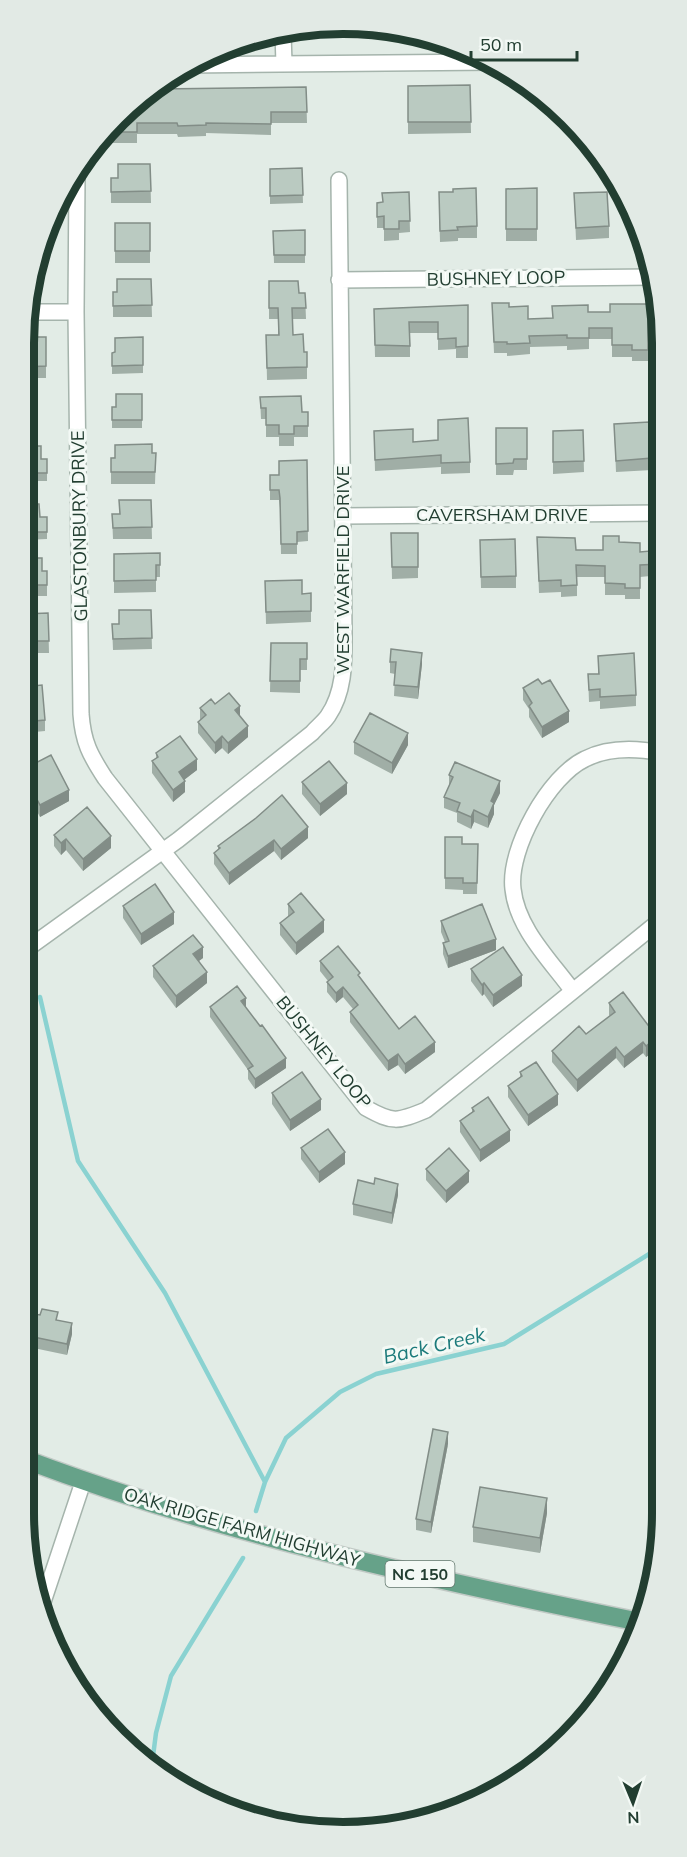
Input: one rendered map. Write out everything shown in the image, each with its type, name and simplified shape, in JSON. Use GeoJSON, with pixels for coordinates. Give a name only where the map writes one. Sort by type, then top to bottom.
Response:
{"type":"FeatureCollection","features":[{"type":"Feature","properties":{"kind":"main road","name":"OAK RIDGE FARM HIGHWAY"},"geometry":{"type":"LineString","coordinates":[[34,1463],[83,1482],[273,1539],[500,1594],[633,1621]]}},
{"type":"Feature","properties":{"kind":"street"},"geometry":{"type":"LineString","coordinates":[[283,40],[284,64]]}},
{"type":"Feature","properties":{"kind":"street"},"geometry":{"type":"LineString","coordinates":[[210,65],[471,62]]}},
{"type":"Feature","properties":{"kind":"street","name":"WEST WARFIELD DRIVE"},"geometry":{"type":"LineString","coordinates":[[34,944],[163,851],[312,733],[329,715],[341,688],[344,666],[339,180]]}},
{"type":"Feature","properties":{"kind":"street","name":"GLASTONBURY DRIVE"},"geometry":{"type":"LineString","coordinates":[[77,188],[76,312],[83,735],[90,755],[105,778],[163,851]]}},
{"type":"Feature","properties":{"kind":"street","name":"BUSHNEY LOOP"},"geometry":{"type":"LineString","coordinates":[[339,280],[645,277]]}},
{"type":"Feature","properties":{"kind":"street"},"geometry":{"type":"LineString","coordinates":[[36,312],[76,312]]}},
{"type":"Feature","properties":{"kind":"street","name":"CAVERSHAM DRIVE"},"geometry":{"type":"LineString","coordinates":[[343,516],[652,513]]}},
{"type":"Feature","properties":{"kind":"street"},"geometry":{"type":"LineString","coordinates":[[572,990],[527,930],[519,912],[512,889],[517,850],[547,795],[566,772],[585,759],[612,750],[640,749],[652,751]]}},
{"type":"Feature","properties":{"kind":"street","name":"BUSHNEY LOOP"},"geometry":{"type":"LineString","coordinates":[[163,851],[366,1108],[387,1119],[407,1118],[426,1110],[652,927]]}},
{"type":"Feature","properties":{"kind":"street"},"geometry":{"type":"LineString","coordinates":[[45,1595],[83,1482]]}},
{"type":"Feature","properties":{"kind":"building"},"geometry":{"type":"Polygon","coordinates":[[[470,85],[471,122],[408,122],[408,86],[470,85]]]}},
{"type":"Feature","properties":{"kind":"building"},"geometry":{"type":"Polygon","coordinates":[[[306,87],[307,112],[271,112],[271,124],[206,123],[206,125],[178,126],[177,123],[137,123],[137,132],[118,132],[155,98],[169,89],[306,87]]]}},
{"type":"Feature","properties":{"kind":"building"},"geometry":{"type":"Polygon","coordinates":[[[118,164],[150,164],[151,191],[111,192],[111,178],[118,178],[118,164]]]}},
{"type":"Feature","properties":{"kind":"building"},"geometry":{"type":"Polygon","coordinates":[[[302,168],[303,195],[270,196],[270,169],[302,168]]]}},
{"type":"Feature","properties":{"kind":"building"},"geometry":{"type":"Polygon","coordinates":[[[476,188],[477,226],[440,231],[439,192],[476,188]]]}},
{"type":"Feature","properties":{"kind":"building"},"geometry":{"type":"Polygon","coordinates":[[[537,188],[537,229],[506,229],[506,189],[537,188]]]}},
{"type":"Feature","properties":{"kind":"building"},"geometry":{"type":"Polygon","coordinates":[[[409,192],[410,221],[399,221],[399,229],[384,229],[384,216],[377,217],[377,203],[383,202],[382,193],[409,192]]]}},
{"type":"Feature","properties":{"kind":"building"},"geometry":{"type":"Polygon","coordinates":[[[607,192],[609,226],[576,228],[574,193],[607,192]]]}},
{"type":"Feature","properties":{"kind":"building"},"geometry":{"type":"Polygon","coordinates":[[[115,223],[150,223],[150,251],[115,251],[115,223]]]}},
{"type":"Feature","properties":{"kind":"building"},"geometry":{"type":"Polygon","coordinates":[[[305,230],[305,255],[274,255],[273,231],[305,230]]]}},
{"type":"Feature","properties":{"kind":"building"},"geometry":{"type":"Polygon","coordinates":[[[117,279],[151,279],[152,305],[113,306],[113,292],[117,292],[117,279]]]}},
{"type":"Feature","properties":{"kind":"building"},"geometry":{"type":"Polygon","coordinates":[[[269,281],[298,281],[299,293],[305,293],[306,308],[292,308],[293,335],[303,334],[304,352],[307,352],[307,367],[267,368],[266,335],[279,335],[278,308],[269,308],[269,281]]]}},
{"type":"Feature","properties":{"kind":"building"},"geometry":{"type":"Polygon","coordinates":[[[492,303],[509,303],[509,307],[528,306],[528,319],[553,318],[552,306],[588,305],[588,312],[610,312],[610,304],[648,304],[648,350],[632,350],[632,345],[612,345],[612,328],[589,328],[589,338],[567,338],[567,335],[529,336],[530,343],[494,342],[492,303]]]}},
{"type":"Feature","properties":{"kind":"building"},"geometry":{"type":"Polygon","coordinates":[[[468,305],[468,346],[456,347],[456,338],[438,339],[438,322],[409,322],[410,346],[375,345],[374,309],[468,305]]]}},
{"type":"Feature","properties":{"kind":"building"},"geometry":{"type":"Polygon","coordinates":[[[34,337],[46,337],[46,366],[34,367],[34,337]]]}},
{"type":"Feature","properties":{"kind":"building"},"geometry":{"type":"Polygon","coordinates":[[[143,337],[143,365],[112,366],[115,338],[143,337]]]}},
{"type":"Feature","properties":{"kind":"building"},"geometry":{"type":"Polygon","coordinates":[[[116,394],[142,394],[142,420],[112,420],[112,407],[116,407],[116,394]]]}},
{"type":"Feature","properties":{"kind":"building"},"geometry":{"type":"Polygon","coordinates":[[[301,396],[302,412],[308,412],[308,426],[294,426],[294,434],[279,434],[279,425],[266,425],[266,408],[261,408],[260,397],[301,396]]]}},
{"type":"Feature","properties":{"kind":"building"},"geometry":{"type":"Polygon","coordinates":[[[468,418],[470,462],[441,463],[441,455],[375,460],[374,431],[413,429],[413,442],[438,440],[438,420],[468,418]]]}},
{"type":"Feature","properties":{"kind":"building"},"geometry":{"type":"Polygon","coordinates":[[[649,422],[652,458],[616,461],[614,424],[649,422]]]}},
{"type":"Feature","properties":{"kind":"building"},"geometry":{"type":"Polygon","coordinates":[[[496,428],[527,428],[527,459],[514,459],[513,463],[496,464],[496,428]]]}},
{"type":"Feature","properties":{"kind":"building"},"geometry":{"type":"Polygon","coordinates":[[[583,430],[584,461],[553,462],[553,431],[583,430]]]}},
{"type":"Feature","properties":{"kind":"building"},"geometry":{"type":"Polygon","coordinates":[[[152,444],[152,453],[156,453],[155,472],[111,472],[111,458],[115,458],[115,445],[152,444]]]}},
{"type":"Feature","properties":{"kind":"building"},"geometry":{"type":"Polygon","coordinates":[[[34,446],[41,446],[41,459],[47,459],[47,473],[34,473],[34,446]]]}},
{"type":"Feature","properties":{"kind":"building"},"geometry":{"type":"Polygon","coordinates":[[[307,460],[308,531],[297,532],[297,544],[281,544],[279,490],[270,490],[270,475],[279,475],[279,461],[307,460]]]}},
{"type":"Feature","properties":{"kind":"building"},"geometry":{"type":"Polygon","coordinates":[[[119,500],[151,500],[152,527],[113,528],[112,514],[120,514],[119,500]]]}},
{"type":"Feature","properties":{"kind":"building"},"geometry":{"type":"Polygon","coordinates":[[[34,504],[39,504],[40,517],[47,517],[47,532],[34,532],[34,504]]]}},
{"type":"Feature","properties":{"kind":"building"},"geometry":{"type":"Polygon","coordinates":[[[391,533],[418,533],[418,567],[392,567],[391,533]]]}},
{"type":"Feature","properties":{"kind":"building"},"geometry":{"type":"Polygon","coordinates":[[[603,536],[619,536],[619,542],[640,543],[640,552],[652,551],[652,564],[640,565],[640,588],[625,588],[625,584],[605,583],[605,566],[576,565],[577,585],[561,586],[561,580],[539,581],[537,537],[575,538],[576,550],[603,550],[603,536]]]}},
{"type":"Feature","properties":{"kind":"building"},"geometry":{"type":"Polygon","coordinates":[[[515,539],[516,576],[481,577],[480,540],[515,539]]]}},
{"type":"Feature","properties":{"kind":"building"},"geometry":{"type":"Polygon","coordinates":[[[160,553],[160,565],[156,565],[156,580],[114,581],[114,554],[160,553]]]}},
{"type":"Feature","properties":{"kind":"building"},"geometry":{"type":"Polygon","coordinates":[[[34,558],[42,558],[42,571],[47,571],[47,585],[34,585],[34,558]]]}},
{"type":"Feature","properties":{"kind":"building"},"geometry":{"type":"Polygon","coordinates":[[[302,580],[302,594],[311,593],[311,611],[266,612],[265,581],[302,580]]]}},
{"type":"Feature","properties":{"kind":"building"},"geometry":{"type":"Polygon","coordinates":[[[119,610],[151,610],[152,638],[113,639],[112,624],[119,624],[119,610]]]}},
{"type":"Feature","properties":{"kind":"building"},"geometry":{"type":"Polygon","coordinates":[[[48,613],[49,641],[34,641],[34,614],[48,613]]]}},
{"type":"Feature","properties":{"kind":"building"},"geometry":{"type":"Polygon","coordinates":[[[271,643],[307,643],[307,659],[300,659],[300,681],[270,681],[271,643]]]}},
{"type":"Feature","properties":{"kind":"building"},"geometry":{"type":"Polygon","coordinates":[[[391,649],[422,653],[418,687],[394,685],[396,662],[390,662],[391,649]]]}},
{"type":"Feature","properties":{"kind":"building"},"geometry":{"type":"Polygon","coordinates":[[[634,653],[636,695],[600,697],[600,689],[589,690],[588,674],[599,674],[598,656],[634,653]]]}},
{"type":"Feature","properties":{"kind":"building"},"geometry":{"type":"Polygon","coordinates":[[[538,679],[542,684],[550,680],[569,711],[542,727],[529,706],[532,703],[523,688],[538,679]]]}},
{"type":"Feature","properties":{"kind":"building"},"geometry":{"type":"Polygon","coordinates":[[[42,685],[45,720],[34,721],[34,686],[42,685]]]}},
{"type":"Feature","properties":{"kind":"building"},"geometry":{"type":"Polygon","coordinates":[[[229,693],[240,706],[235,710],[248,726],[228,743],[222,736],[215,743],[198,722],[206,715],[200,708],[211,699],[215,704],[229,693]]]}},
{"type":"Feature","properties":{"kind":"building"},"geometry":{"type":"Polygon","coordinates":[[[370,713],[408,733],[392,763],[354,742],[370,713]]]}},
{"type":"Feature","properties":{"kind":"building"},"geometry":{"type":"Polygon","coordinates":[[[180,736],[197,759],[179,772],[185,781],[173,790],[152,761],[158,757],[156,753],[180,736]]]}},
{"type":"Feature","properties":{"kind":"building"},"geometry":{"type":"Polygon","coordinates":[[[51,755],[69,790],[40,805],[34,794],[34,764],[51,755]]]}},
{"type":"Feature","properties":{"kind":"building"},"geometry":{"type":"Polygon","coordinates":[[[329,761],[347,783],[320,804],[302,782],[329,761]]]}},
{"type":"Feature","properties":{"kind":"building"},"geometry":{"type":"Polygon","coordinates":[[[455,762],[500,781],[491,801],[494,803],[488,817],[474,810],[471,817],[457,811],[460,803],[444,797],[453,777],[449,775],[455,762]]]}},
{"type":"Feature","properties":{"kind":"building"},"geometry":{"type":"Polygon","coordinates":[[[282,795],[308,827],[281,849],[274,840],[229,873],[214,853],[220,848],[218,846],[282,795]]]}},
{"type":"Feature","properties":{"kind":"building"},"geometry":{"type":"Polygon","coordinates":[[[87,807],[111,836],[83,859],[66,839],[61,843],[54,835],[87,807]]]}},
{"type":"Feature","properties":{"kind":"building"},"geometry":{"type":"Polygon","coordinates":[[[445,837],[462,837],[462,844],[478,844],[477,883],[463,883],[463,878],[445,878],[445,837]]]}},
{"type":"Feature","properties":{"kind":"building"},"geometry":{"type":"Polygon","coordinates":[[[155,884],[174,912],[141,934],[123,906],[155,884]]]}},
{"type":"Feature","properties":{"kind":"building"},"geometry":{"type":"Polygon","coordinates":[[[301,893],[324,920],[296,943],[280,923],[294,912],[288,904],[301,893]]]}},
{"type":"Feature","properties":{"kind":"building"},"geometry":{"type":"Polygon","coordinates":[[[482,904],[496,939],[448,956],[443,943],[449,941],[441,921],[482,904]]]}},
{"type":"Feature","properties":{"kind":"building"},"geometry":{"type":"Polygon","coordinates":[[[193,935],[203,947],[193,954],[207,972],[176,996],[153,966],[193,935]]]}},
{"type":"Feature","properties":{"kind":"building"},"geometry":{"type":"Polygon","coordinates":[[[338,946],[399,1029],[415,1016],[435,1042],[405,1064],[398,1054],[388,1061],[350,1012],[358,1005],[343,987],[336,993],[327,982],[333,977],[320,961],[338,946]]]}},
{"type":"Feature","properties":{"kind":"building"},"geometry":{"type":"Polygon","coordinates":[[[503,947],[522,975],[493,995],[484,983],[482,985],[471,969],[503,947]]]}},
{"type":"Feature","properties":{"kind":"building"},"geometry":{"type":"Polygon","coordinates":[[[237,986],[246,998],[241,1001],[286,1058],[255,1079],[248,1069],[253,1066],[210,1007],[237,986]]]}},
{"type":"Feature","properties":{"kind":"building"},"geometry":{"type":"Polygon","coordinates":[[[623,992],[652,1030],[652,1041],[646,1046],[643,1042],[624,1057],[616,1047],[577,1080],[552,1051],[579,1026],[586,1034],[615,1012],[609,1003],[623,992]]]}},
{"type":"Feature","properties":{"kind":"building"},"geometry":{"type":"Polygon","coordinates":[[[536,1062],[558,1094],[528,1115],[508,1086],[522,1076],[520,1072],[536,1062]]]}},
{"type":"Feature","properties":{"kind":"building"},"geometry":{"type":"Polygon","coordinates":[[[302,1072],[321,1099],[290,1120],[272,1093],[302,1072]]]}},
{"type":"Feature","properties":{"kind":"building"},"geometry":{"type":"Polygon","coordinates":[[[488,1097],[510,1130],[480,1150],[460,1121],[474,1111],[472,1108],[488,1097]]]}},
{"type":"Feature","properties":{"kind":"building"},"geometry":{"type":"Polygon","coordinates":[[[328,1129],[345,1152],[319,1172],[301,1148],[328,1129]]]}},
{"type":"Feature","properties":{"kind":"building"},"geometry":{"type":"Polygon","coordinates":[[[449,1148],[469,1171],[446,1191],[426,1169],[449,1148]]]}},
{"type":"Feature","properties":{"kind":"building"},"geometry":{"type":"Polygon","coordinates":[[[375,1178],[398,1184],[392,1213],[353,1204],[358,1180],[374,1184],[375,1178]]]}},
{"type":"Feature","properties":{"kind":"building"},"geometry":{"type":"Polygon","coordinates":[[[42,1309],[58,1312],[56,1320],[72,1323],[67,1344],[34,1337],[34,1314],[40,1315],[42,1309]]]}},
{"type":"Feature","properties":{"kind":"building"},"geometry":{"type":"Polygon","coordinates":[[[433,1429],[448,1432],[431,1522],[416,1519],[433,1429]]]}},
{"type":"Feature","properties":{"kind":"building"},"geometry":{"type":"Polygon","coordinates":[[[480,1487],[547,1498],[540,1538],[473,1527],[480,1487]]]}},
{"type":"Feature","properties":{"kind":"waterway"},"geometry":{"type":"LineString","coordinates":[[40,997],[78,1161],[165,1293],[265,1482]]}},
{"type":"Feature","properties":{"kind":"waterway","name":"Back Creek"},"geometry":{"type":"LineString","coordinates":[[256,1511],[265,1482],[286,1438],[340,1392],[376,1374],[504,1344],[652,1252]]}},
{"type":"Feature","properties":{"kind":"waterway","name":"Back Creek"},"geometry":{"type":"LineString","coordinates":[[153,1757],[156,1733],[171,1676],[243,1558]]}}]}
